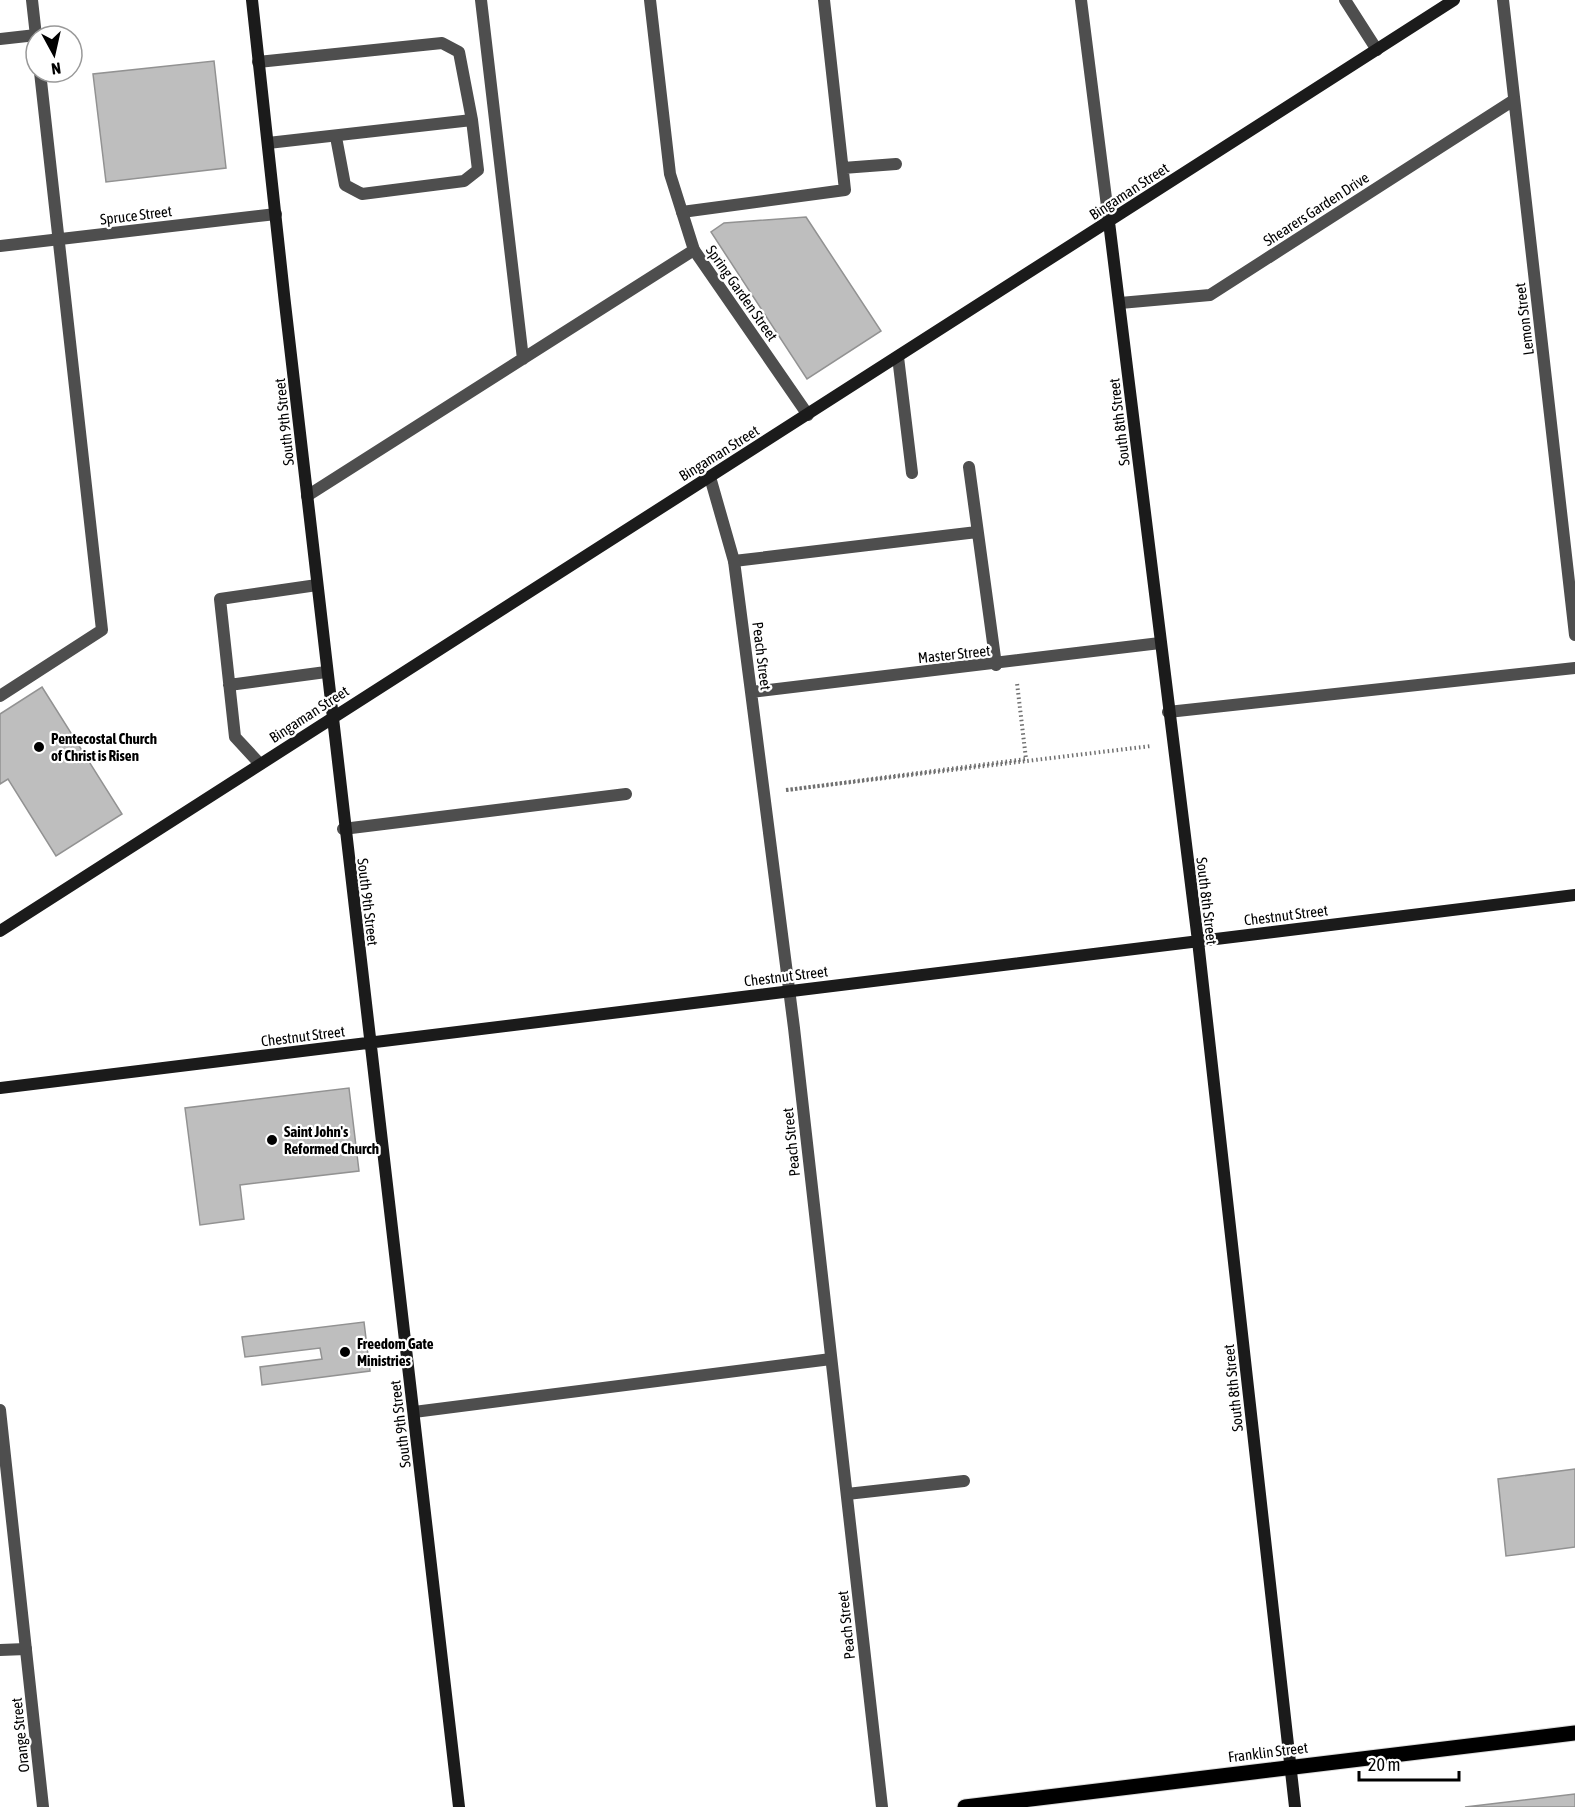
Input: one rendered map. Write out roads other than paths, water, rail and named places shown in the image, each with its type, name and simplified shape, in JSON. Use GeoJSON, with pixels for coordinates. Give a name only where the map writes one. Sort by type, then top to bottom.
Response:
{"type":"FeatureCollection","features":[{"type":"Feature","properties":{"kind":"main road","name":"Franklin Street"},"geometry":{"type":"LineString","coordinates":[[965,1807],[1575,1733]]}},
{"type":"Feature","properties":{"kind":"street"},"geometry":{"type":"LineString","coordinates":[[32,0],[35,24]]}},
{"type":"Feature","properties":{"kind":"street","name":"South 9th Street"},"geometry":{"type":"LineString","coordinates":[[252,0],[343,829],[371,1042],[459,1807]]}},
{"type":"Feature","properties":{"kind":"street"},"geometry":{"type":"LineString","coordinates":[[481,0],[523,359]]}},
{"type":"Feature","properties":{"kind":"street","name":"Spring Garden Street"},"geometry":{"type":"LineString","coordinates":[[650,0],[670,174],[694,250],[808,415]]}},
{"type":"Feature","properties":{"kind":"street"},"geometry":{"type":"LineString","coordinates":[[682,212],[845,190],[824,0]]}},
{"type":"Feature","properties":{"kind":"street","name":"South 8th Street"},"geometry":{"type":"LineString","coordinates":[[1081,0],[1198,942],[1296,1807]]}},
{"type":"Feature","properties":{"kind":"street"},"geometry":{"type":"LineString","coordinates":[[1345,0],[1377,50]]}},
{"type":"Feature","properties":{"kind":"street","name":"Bingaman Street"},"geometry":{"type":"LineString","coordinates":[[0,931],[1454,0]]}},
{"type":"Feature","properties":{"kind":"street","name":"Lemon Street"},"geometry":{"type":"LineString","coordinates":[[1503,0],[1575,635]]}},
{"type":"Feature","properties":{"kind":"street"},"geometry":{"type":"LineString","coordinates":[[0,39],[24,36]]}},
{"type":"Feature","properties":{"kind":"street"},"geometry":{"type":"LineString","coordinates":[[258,62],[442,43],[459,52],[472,120],[478,170],[464,181],[362,194],[345,185],[336,137]]}},
{"type":"Feature","properties":{"kind":"street"},"geometry":{"type":"LineString","coordinates":[[0,696],[102,630],[41,84]]}},
{"type":"Feature","properties":{"kind":"street","name":"Shearers Garden Drive"},"geometry":{"type":"LineString","coordinates":[[1120,303],[1210,295],[1514,100]]}},
{"type":"Feature","properties":{"kind":"street"},"geometry":{"type":"LineString","coordinates":[[268,143],[472,120]]}},
{"type":"Feature","properties":{"kind":"street"},"geometry":{"type":"LineString","coordinates":[[843,168],[896,164]]}},
{"type":"Feature","properties":{"kind":"street","name":"Spruce Street"},"geometry":{"type":"LineString","coordinates":[[0,246],[276,214]]}},
{"type":"Feature","properties":{"kind":"street"},"geometry":{"type":"LineString","coordinates":[[307,496],[694,250]]}},
{"type":"Feature","properties":{"kind":"street"},"geometry":{"type":"LineString","coordinates":[[898,357],[912,473]]}},
{"type":"Feature","properties":{"kind":"street"},"geometry":{"type":"LineString","coordinates":[[969,467],[996,664]]}},
{"type":"Feature","properties":{"kind":"street","name":"Peach Street"},"geometry":{"type":"LineString","coordinates":[[710,477],[734,561],[751,692],[789,991],[882,1807]]}},
{"type":"Feature","properties":{"kind":"street"},"geometry":{"type":"LineString","coordinates":[[734,561],[977,532]]}},
{"type":"Feature","properties":{"kind":"street"},"geometry":{"type":"LineString","coordinates":[[260,764],[235,736],[220,598],[317,585]]}},
{"type":"Feature","properties":{"kind":"street","name":"Master Street"},"geometry":{"type":"LineString","coordinates":[[751,692],[1160,643]]}},
{"type":"Feature","properties":{"kind":"street"},"geometry":{"type":"LineString","coordinates":[[1168,712],[1575,668]]}},
{"type":"Feature","properties":{"kind":"street"},"geometry":{"type":"LineString","coordinates":[[229,685],[326,672]]}},
{"type":"Feature","properties":{"kind":"street"},"geometry":{"type":"LineString","coordinates":[[343,829],[626,794]]}},
{"type":"Feature","properties":{"kind":"street","name":"Chestnut Street"},"geometry":{"type":"LineString","coordinates":[[0,1088],[1575,895]]}},
{"type":"Feature","properties":{"kind":"street"},"geometry":{"type":"LineString","coordinates":[[414,1412],[831,1359]]}},
{"type":"Feature","properties":{"kind":"street","name":"Orange Street"},"geometry":{"type":"LineString","coordinates":[[0,1410],[43,1807]]}},
{"type":"Feature","properties":{"kind":"street"},"geometry":{"type":"LineString","coordinates":[[847,1494],[964,1481]]}},
{"type":"Feature","properties":{"kind":"street"},"geometry":{"type":"LineString","coordinates":[[0,1650],[26,1649]]}},
{"type":"Feature","properties":{"kind":"place","name":"Pentecostal Church of Christ is Risen"},"geometry":{"type":"Point","coordinates":[39,747]}},
{"type":"Feature","properties":{"kind":"place","name":"Saint John's Reformed Church"},"geometry":{"type":"Point","coordinates":[272,1140]}},
{"type":"Feature","properties":{"kind":"place","name":"Freedom Gate Ministries"},"geometry":{"type":"Point","coordinates":[345,1352]}}]}
